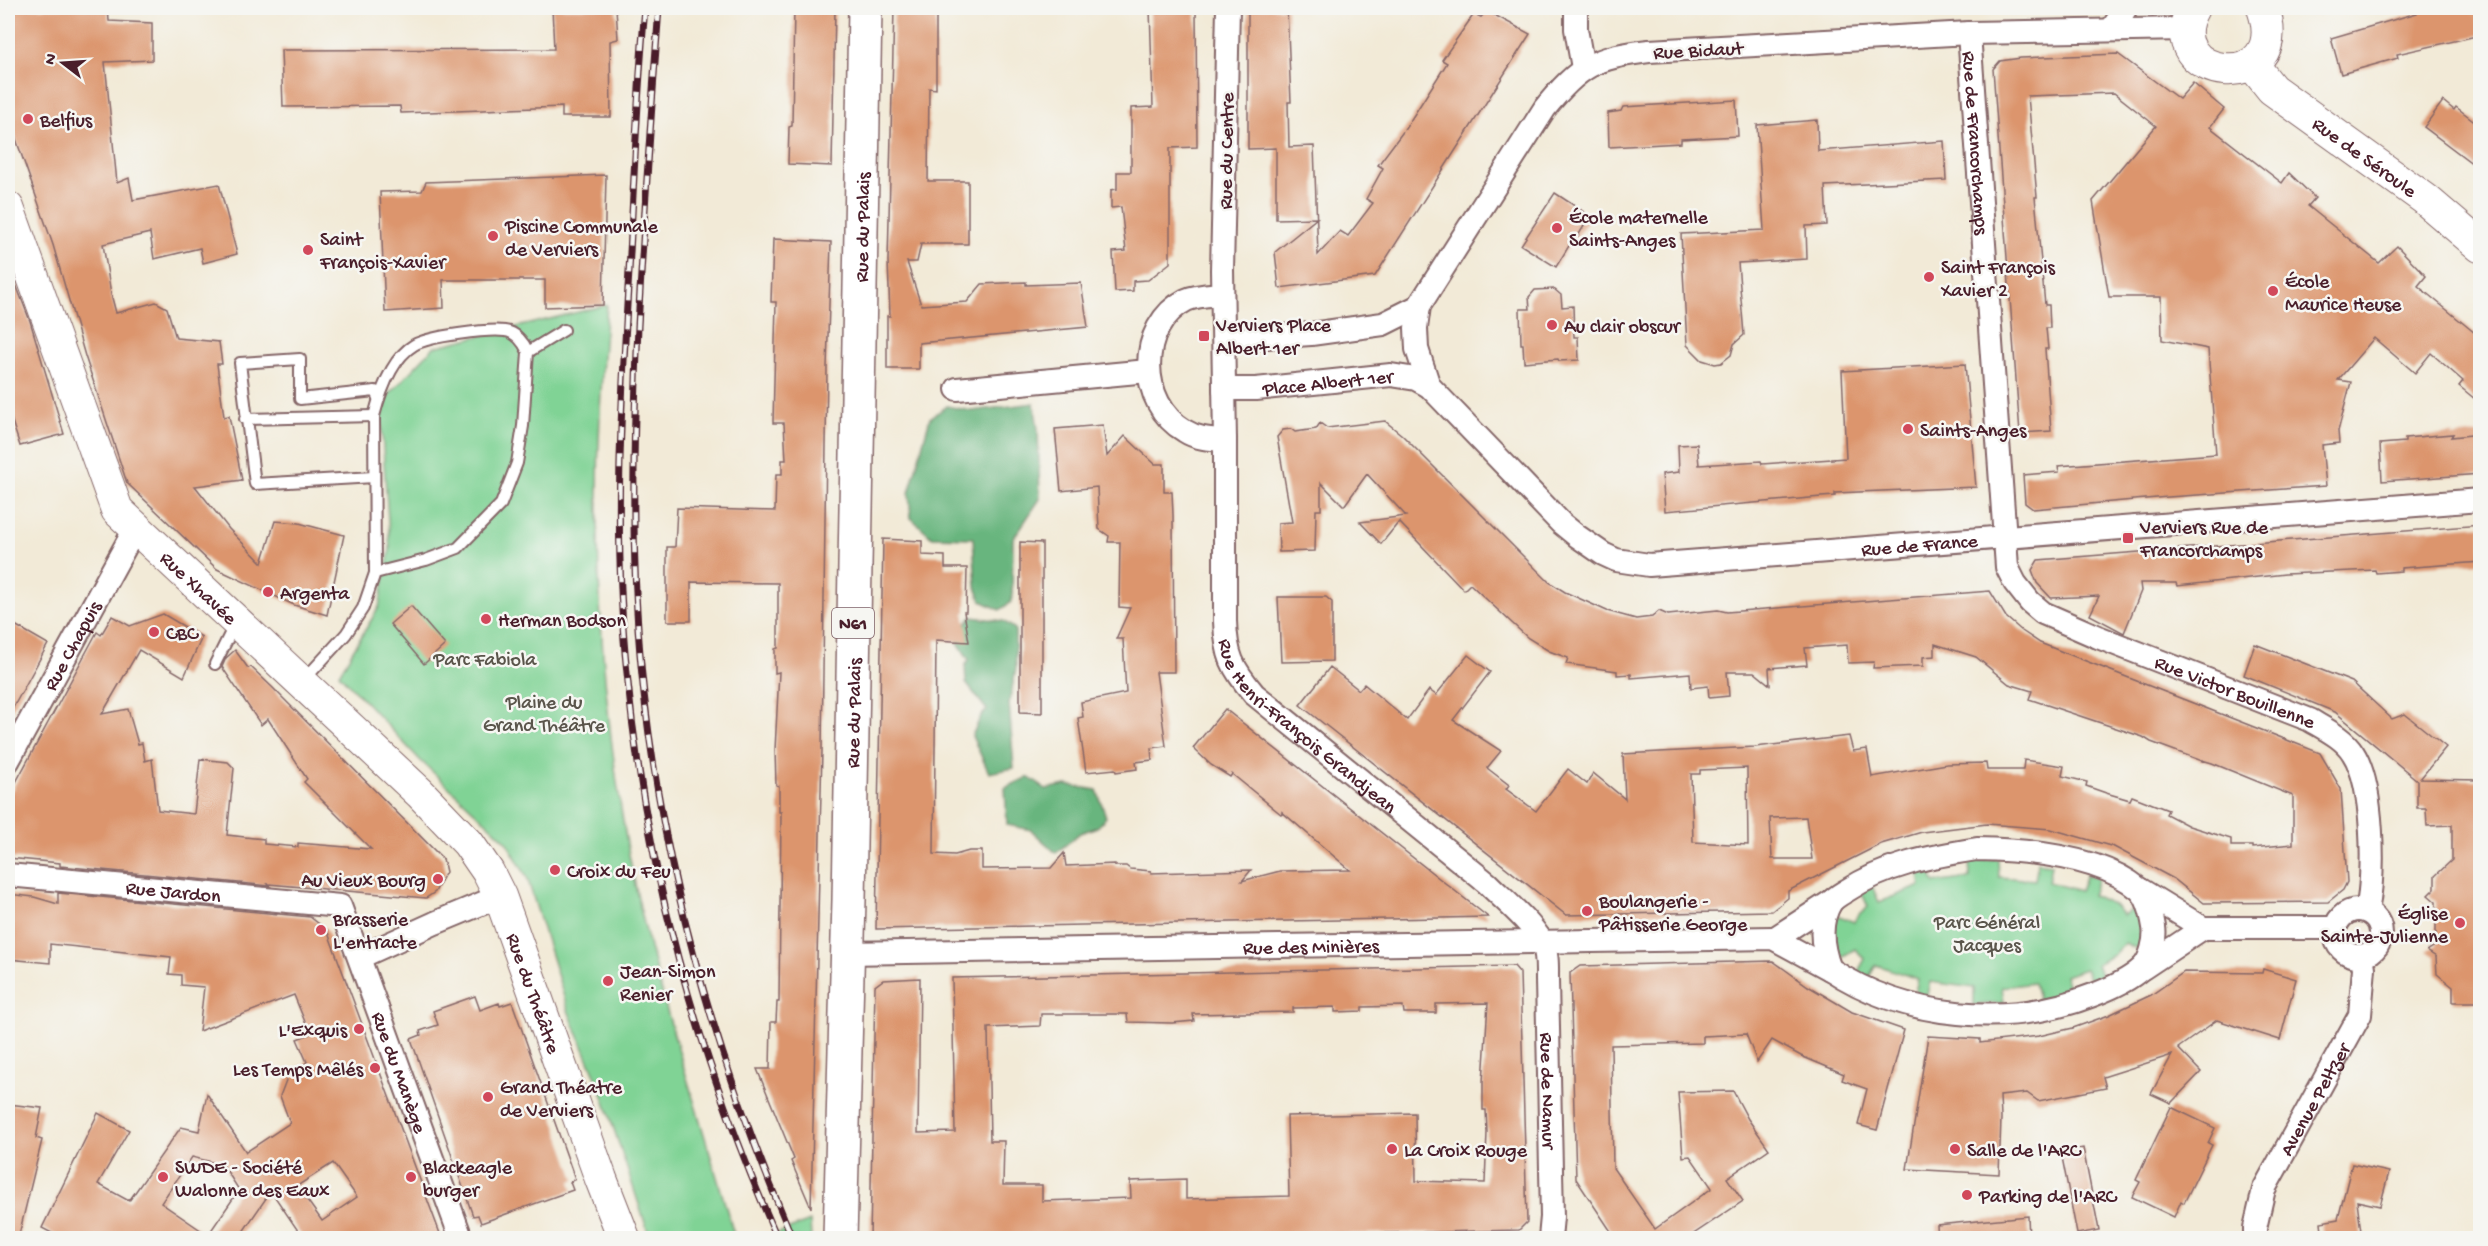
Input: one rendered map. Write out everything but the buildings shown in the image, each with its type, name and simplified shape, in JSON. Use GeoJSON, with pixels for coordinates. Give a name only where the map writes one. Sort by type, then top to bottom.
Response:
{"type":"FeatureCollection","features":[{"type":"Feature","properties":{"kind":"main road","name":"Rue du Palais"},"geometry":{"type":"LineString","coordinates":[[840,1239],[865,8]]}},
{"type":"Feature","properties":{"kind":"street","name":"Rue du Centre"},"geometry":{"type":"LineString","coordinates":[[1222,294],[1228,8]]}},
{"type":"Feature","properties":{"kind":"street"},"geometry":{"type":"LineString","coordinates":[[1576,8],[1576,28],[1583,68]]}},
{"type":"Feature","properties":{"kind":"street"},"geometry":{"type":"LineString","coordinates":[[2111,30],[2126,8]]}},
{"type":"Feature","properties":{"kind":"street"},"geometry":{"type":"LineString","coordinates":[[2190,13],[2192,51],[2212,68],[2225,70],[2238,69],[2252,64],[2261,53],[2268,38],[2268,23],[2263,8]]}},
{"type":"Feature","properties":{"kind":"street","name":"Rue Bidaut"},"geometry":{"type":"LineString","coordinates":[[1429,386],[1417,349],[1416,328],[1419,306],[1545,108],[1562,87],[1583,68],[1601,59],[1641,52],[1969,33],[2111,30],[2190,13]]}},
{"type":"Feature","properties":{"kind":"street","name":"Rue de Francorchamps"},"geometry":{"type":"LineString","coordinates":[[1969,33],[2005,538]]}},
{"type":"Feature","properties":{"kind":"street","name":"Rue de Séroule"},"geometry":{"type":"LineString","coordinates":[[2252,64],[2272,89],[2425,199],[2481,246]]}},
{"type":"Feature","properties":{"kind":"street","name":"Rue Xhavée"},"geometry":{"type":"LineString","coordinates":[[8,208],[117,510],[420,794],[468,843],[488,872],[500,896]]}},
{"type":"Feature","properties":{"kind":"street"},"geometry":{"type":"LineString","coordinates":[[1222,294],[1224,340],[1225,440],[1207,439],[1185,432],[1162,407],[1153,391],[1149,371],[1153,340],[1158,329],[1174,309],[1195,297],[1222,294]]}},
{"type":"Feature","properties":{"kind":"street"},"geometry":{"type":"LineString","coordinates":[[1224,340],[1311,334],[1383,324],[1419,306]]}},
{"type":"Feature","properties":{"kind":"street"},"geometry":{"type":"LineString","coordinates":[[957,389],[1149,371]]}},
{"type":"Feature","properties":{"kind":"street","name":"Place Albert 1er"},"geometry":{"type":"LineString","coordinates":[[1224,389],[1267,388],[1391,375],[1416,379],[1429,386]]}},
{"type":"Feature","properties":{"kind":"street","name":"Rue de France"},"geometry":{"type":"LineString","coordinates":[[1429,386],[1562,523],[1590,546],[1616,560],[1648,565],[2481,500]]}},
{"type":"Feature","properties":{"kind":"street","name":"Rue Henri-François Grandjean"},"geometry":{"type":"LineString","coordinates":[[1225,440],[1226,642],[1230,661],[1239,677],[1269,706],[1487,883],[1515,910],[1542,943]]}},
{"type":"Feature","properties":{"kind":"street","name":"Rue Chapuis"},"geometry":{"type":"LineString","coordinates":[[8,761],[135,529]]}},
{"type":"Feature","properties":{"kind":"street","name":"Rue Victor Bouillenne"},"geometry":{"type":"LineString","coordinates":[[2005,538],[2007,567],[2015,583],[2030,602],[2043,613],[2097,637],[2310,720],[2333,734],[2352,751],[2362,771],[2368,791],[2371,887],[2367,911]]}},
{"type":"Feature","properties":{"kind":"street"},"geometry":{"type":"LineString","coordinates":[[2203,928],[2110,988],[2061,1006],[2032,1012],[1963,1014],[1891,1000],[1855,985],[1775,938],[1862,881],[1896,867],[1977,849],[2048,854],[2104,870],[2203,928],[2335,928]]}},
{"type":"Feature","properties":{"kind":"street","name":"Rue Jardon"},"geometry":{"type":"LineString","coordinates":[[8,875],[340,906]]}},
{"type":"Feature","properties":{"kind":"street"},"geometry":{"type":"LineString","coordinates":[[2141,890],[2150,908],[2154,929],[2152,949],[2143,968]]}},
{"type":"Feature","properties":{"kind":"street"},"geometry":{"type":"LineString","coordinates":[[360,957],[435,922],[500,896]]}},
{"type":"Feature","properties":{"kind":"street","name":"Rue du Théâtre"},"geometry":{"type":"LineString","coordinates":[[500,896],[622,1235]]}},
{"type":"Feature","properties":{"kind":"street"},"geometry":{"type":"LineString","coordinates":[[1830,969],[1822,933],[1832,901]]}},
{"type":"Feature","properties":{"kind":"street","name":"Rue du Manège"},"geometry":{"type":"LineString","coordinates":[[340,906],[460,1239]]}},
{"type":"Feature","properties":{"kind":"street"},"geometry":{"type":"LineString","coordinates":[[2355,909],[2367,911],[2380,922],[2381,937],[2374,950],[2362,956],[2354,956],[2341,949],[2337,943],[2335,928],[2342,916],[2348,912],[2355,909]]}},
{"type":"Feature","properties":{"kind":"street","name":"Rue des Minières"},"geometry":{"type":"LineString","coordinates":[[847,953],[1775,938]]}},
{"type":"Feature","properties":{"kind":"street","name":"Rue de Namur"},"geometry":{"type":"LineString","coordinates":[[1542,943],[1547,961],[1552,1217],[1550,1239]]}},
{"type":"Feature","properties":{"kind":"street","name":"Avenue Peltzer"},"geometry":{"type":"LineString","coordinates":[[2255,1239],[2255,1228],[2264,1189],[2360,1015],[2364,968],[2362,956]]}},
{"type":"Feature","properties":{"kind":"lane"},"geometry":{"type":"LineString","coordinates":[[528,352],[564,330]]}},
{"type":"Feature","properties":{"kind":"lane"},"geometry":{"type":"LineString","coordinates":[[302,682],[346,634],[363,608],[375,573],[374,416],[378,398],[397,363],[413,345],[434,337],[507,331],[524,342],[528,352],[523,426],[517,463],[501,504],[458,548],[426,560],[375,573]]}},
{"type":"Feature","properties":{"kind":"lane"},"geometry":{"type":"LineString","coordinates":[[374,477],[255,484],[245,419],[240,363],[300,359],[300,399],[375,391],[378,398]]}},
{"type":"Feature","properties":{"kind":"lane"},"geometry":{"type":"LineString","coordinates":[[245,419],[374,416]]}},
{"type":"Feature","properties":{"kind":"lane"},"geometry":{"type":"LineString","coordinates":[[215,663],[236,620]]}},
{"type":"Feature","properties":{"kind":"green space","name":"Parc Fabiola"},"geometry":{"type":"Polygon","coordinates":[[[607,305],[599,452],[600,598],[604,671],[622,817],[646,933],[735,1238],[650,1238],[600,1087],[569,1013],[527,877],[506,841],[420,760],[339,674],[379,607],[390,549],[380,404],[434,347],[607,305]]]}},
{"type":"Feature","properties":{"kind":"green space"},"geometry":{"type":"Polygon","coordinates":[[[1034,403],[1038,429],[1040,499],[1013,539],[1012,601],[1000,610],[981,601],[976,587],[973,538],[932,537],[911,518],[909,493],[930,418],[947,406],[972,411],[1034,403]]]}},
{"type":"Feature","properties":{"kind":"green space"},"geometry":{"type":"Polygon","coordinates":[[[972,617],[1003,621],[1015,629],[1016,669],[1009,703],[1014,768],[989,773],[972,736],[981,716],[987,710],[966,683],[965,666],[969,660],[954,636],[972,617]]]}},
{"type":"Feature","properties":{"kind":"green space"},"geometry":{"type":"Polygon","coordinates":[[[1028,777],[1046,789],[1066,785],[1097,790],[1106,817],[1097,827],[1080,833],[1056,853],[1031,830],[1007,825],[1005,788],[1028,777]]]}},
{"type":"Feature","properties":{"kind":"green space","name":"Parc Général Jacques"},"geometry":{"type":"Polygon","coordinates":[[[1998,859],[1999,877],[2035,880],[2038,862],[2051,864],[2048,882],[2080,891],[2086,874],[2098,878],[2092,895],[2114,905],[2123,915],[2139,906],[2145,931],[2141,951],[2125,943],[2115,954],[2097,964],[2103,981],[2092,985],[2085,969],[2065,976],[2069,993],[2038,1000],[2034,983],[2002,987],[2004,1003],[1974,1005],[1974,988],[1930,982],[1926,999],[1914,997],[1918,979],[1876,965],[1867,980],[1856,975],[1865,959],[1855,949],[1840,958],[1834,937],[1837,915],[1854,922],[1868,907],[1861,891],[1872,886],[1879,902],[1921,886],[1918,869],[1929,866],[1934,883],[1970,878],[1969,860],[1998,859]]]}},
{"type":"Feature","properties":{"kind":"green space"},"geometry":{"type":"Polygon","coordinates":[[[810,1221],[811,1238],[766,1238],[810,1221]]]}},
{"type":"Feature","properties":{"kind":"railway"},"geometry":{"type":"LineString","coordinates":[[645,8],[623,371],[620,472],[620,572],[627,673],[647,819],[661,890],[679,960],[722,1098],[776,1235]]}},
{"type":"Feature","properties":{"kind":"railway"},"geometry":{"type":"LineString","coordinates":[[659,8],[640,286],[635,418],[636,602],[644,694],[665,832],[697,967],[738,1100],[789,1230]]}},
{"type":"Feature","properties":{"kind":"place","name":"Belfius"},"geometry":{"type":"Point","coordinates":[28,119]}},
{"type":"Feature","properties":{"kind":"place","name":"École maternelle Saints-Anges"},"geometry":{"type":"Point","coordinates":[1557,228]}},
{"type":"Feature","properties":{"kind":"place","name":"Piscine Communale de Verviers"},"geometry":{"type":"Point","coordinates":[493,236]}},
{"type":"Feature","properties":{"kind":"place","name":"Saint François-Xavier"},"geometry":{"type":"Point","coordinates":[308,250]}},
{"type":"Feature","properties":{"kind":"place","name":"Saint François Xavier 2"},"geometry":{"type":"Point","coordinates":[1929,277]}},
{"type":"Feature","properties":{"kind":"place","name":"École Maurice Heuse"},"geometry":{"type":"Point","coordinates":[2273,291]}},
{"type":"Feature","properties":{"kind":"place","name":"Au clair obscur"},"geometry":{"type":"Point","coordinates":[1552,325]}},
{"type":"Feature","properties":{"kind":"place","name":"Verviers Place Albert 1er"},"geometry":{"type":"Point","coordinates":[1204,336]}},
{"type":"Feature","properties":{"kind":"place","name":"Saints-Anges"},"geometry":{"type":"Point","coordinates":[1908,429]}},
{"type":"Feature","properties":{"kind":"place","name":"Verviers Rue de Francorchamps"},"geometry":{"type":"Point","coordinates":[2128,538]}},
{"type":"Feature","properties":{"kind":"place","name":"Argenta"},"geometry":{"type":"Point","coordinates":[268,592]}},
{"type":"Feature","properties":{"kind":"place","name":"Herman Bodson"},"geometry":{"type":"Point","coordinates":[486,619]}},
{"type":"Feature","properties":{"kind":"place","name":"CBC"},"geometry":{"type":"Point","coordinates":[154,632]}},
{"type":"Feature","properties":{"kind":"place","name":"Croix du Feu"},"geometry":{"type":"Point","coordinates":[555,870]}},
{"type":"Feature","properties":{"kind":"place","name":"Au Vieux Bourg"},"geometry":{"type":"Point","coordinates":[438,879]}},
{"type":"Feature","properties":{"kind":"place","name":"Boulangerie - Pâtisserie George"},"geometry":{"type":"Point","coordinates":[1587,911]}},
{"type":"Feature","properties":{"kind":"place","name":"Église Sainte-Julienne"},"geometry":{"type":"Point","coordinates":[2460,923]}},
{"type":"Feature","properties":{"kind":"place","name":"Brasserie L'entracte"},"geometry":{"type":"Point","coordinates":[321,930]}},
{"type":"Feature","properties":{"kind":"place","name":"Jean-Simon Renier"},"geometry":{"type":"Point","coordinates":[608,981]}},
{"type":"Feature","properties":{"kind":"place","name":"L'Exquis"},"geometry":{"type":"Point","coordinates":[359,1029]}},
{"type":"Feature","properties":{"kind":"place","name":"Les Temps Mêlés"},"geometry":{"type":"Point","coordinates":[375,1068]}},
{"type":"Feature","properties":{"kind":"place","name":"Grand Théatre de Verviers"},"geometry":{"type":"Point","coordinates":[488,1097]}},
{"type":"Feature","properties":{"kind":"place","name":"La Croix Rouge"},"geometry":{"type":"Point","coordinates":[1392,1149]}},
{"type":"Feature","properties":{"kind":"place","name":"Salle de l'ARC"},"geometry":{"type":"Point","coordinates":[1955,1149]}},
{"type":"Feature","properties":{"kind":"place","name":"SWDE - Société Walonne des Eaux"},"geometry":{"type":"Point","coordinates":[163,1177]}},
{"type":"Feature","properties":{"kind":"place","name":"Blackeagle burger"},"geometry":{"type":"Point","coordinates":[411,1177]}},
{"type":"Feature","properties":{"kind":"place","name":"Parking de l'ARC"},"geometry":{"type":"Point","coordinates":[1967,1195]}},
{"type":"Feature","properties":{"kind":"park label","name":"Plaine du Grand Théâtre"},"geometry":{"type":"Point","coordinates":[544,712]}}]}
